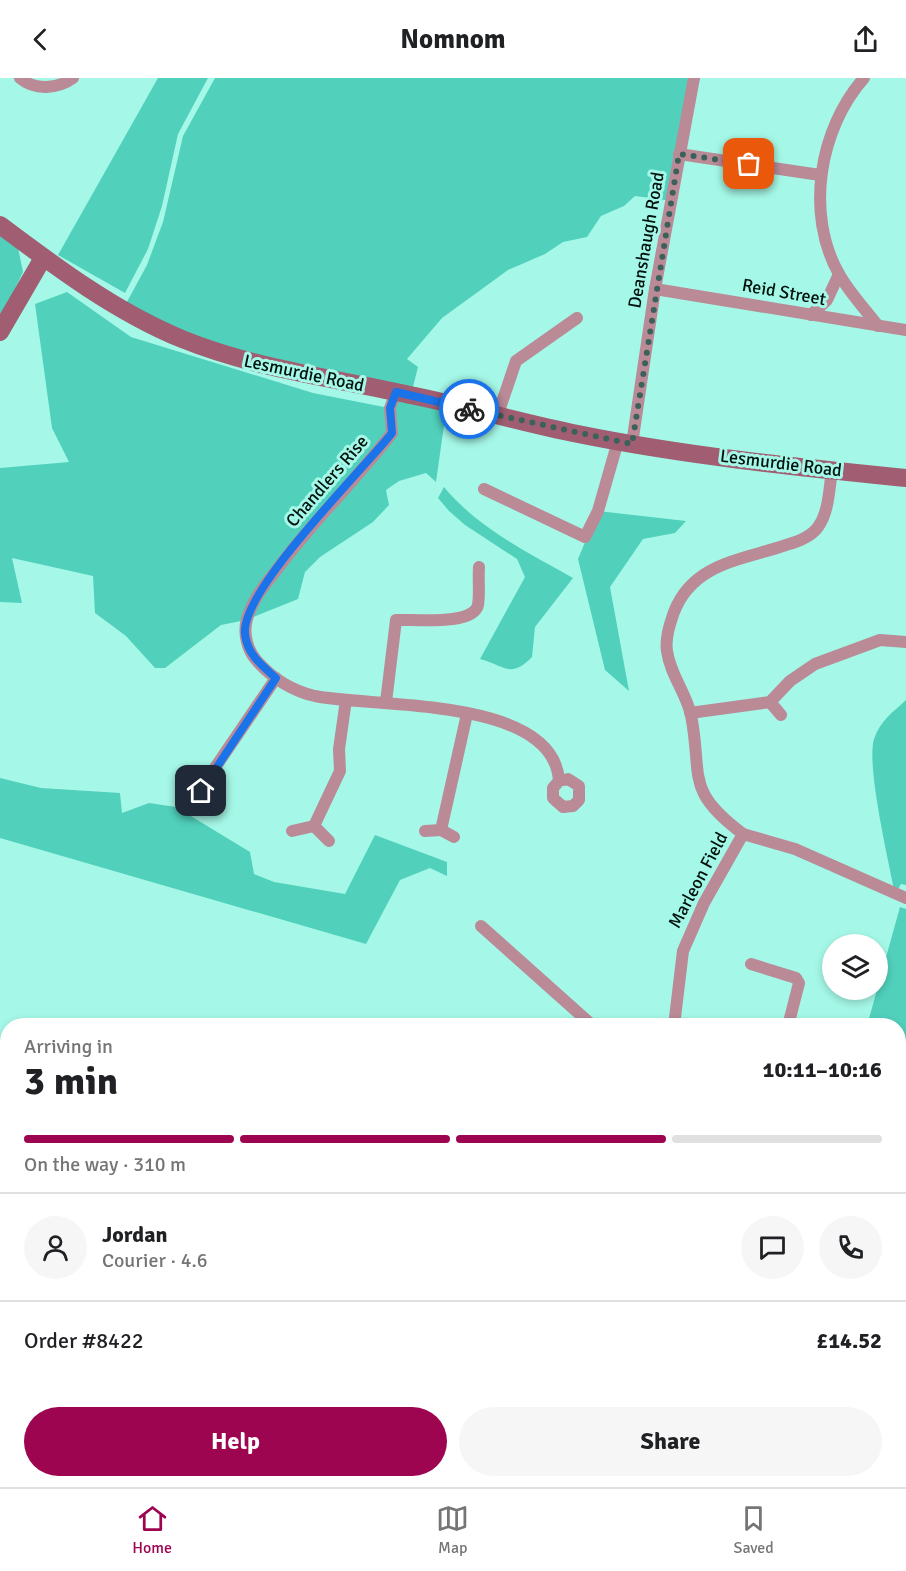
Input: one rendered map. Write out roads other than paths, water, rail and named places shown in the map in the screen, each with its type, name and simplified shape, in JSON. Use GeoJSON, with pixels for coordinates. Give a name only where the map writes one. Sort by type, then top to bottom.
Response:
{"type":"FeatureCollection","features":[{"type":"Feature","properties":{"kind":"street"},"geometry":{"type":"LineString","coordinates":[[20,78],[27,84],[47,87],[59,86],[73,78]]}},
{"type":"Feature","properties":{"kind":"street","name":"Deanshaugh Road"},"geometry":{"type":"LineString","coordinates":[[484,489],[585,537],[625,443],[694,78]]}},
{"type":"Feature","properties":{"kind":"street"},"geometry":{"type":"LineString","coordinates":[[863,78],[840,113],[820,175],[821,213],[838,274],[878,326]]}},
{"type":"Feature","properties":{"kind":"street"},"geometry":{"type":"LineString","coordinates":[[679,154],[820,175]]}},
{"type":"Feature","properties":{"kind":"street","name":"Lesmurdie Road"},"geometry":{"type":"LineString","coordinates":[[0,225],[43,258],[140,319],[182,339],[284,371],[396,392],[497,417],[625,443],[832,471],[906,478]]}},
{"type":"Feature","properties":{"kind":"street"},"geometry":{"type":"LineString","coordinates":[[0,332],[43,258]]}},
{"type":"Feature","properties":{"kind":"street"},"geometry":{"type":"LineString","coordinates":[[811,315],[827,300],[838,274]]}},
{"type":"Feature","properties":{"kind":"street","name":"Reid Street"},"geometry":{"type":"LineString","coordinates":[[655,289],[906,330]]}},
{"type":"Feature","properties":{"kind":"street"},"geometry":{"type":"LineString","coordinates":[[497,417],[516,361],[577,318]]}},
{"type":"Feature","properties":{"kind":"street","name":"Chandlers Rise"},"geometry":{"type":"LineString","coordinates":[[396,392],[390,408],[392,433],[299,540],[252,606],[246,620],[245,634],[250,649],[255,659],[276,678],[314,696],[386,702],[468,714],[515,726],[539,741],[555,761],[559,781]]}},
{"type":"Feature","properties":{"kind":"street","name":"Marleon Field"},"geometry":{"type":"LineString","coordinates":[[675,1018],[683,951],[704,903],[743,834],[716,813],[704,796],[694,758],[690,713],[666,651],[668,627],[686,589],[699,576],[716,567],[793,543],[816,529],[825,514],[832,471]]}},
{"type":"Feature","properties":{"kind":"street"},"geometry":{"type":"LineString","coordinates":[[386,702],[396,620],[463,619],[474,613],[478,606],[479,567]]}},
{"type":"Feature","properties":{"kind":"street"},"geometry":{"type":"LineString","coordinates":[[690,713],[770,702],[790,681],[815,664],[880,640],[906,642]]}},
{"type":"Feature","properties":{"kind":"street"},"geometry":{"type":"LineString","coordinates":[[187,809],[276,678]]}},
{"type":"Feature","properties":{"kind":"street"},"geometry":{"type":"LineString","coordinates":[[314,826],[340,771],[339,749],[346,700]]}},
{"type":"Feature","properties":{"kind":"street"},"geometry":{"type":"LineString","coordinates":[[770,702],[781,716]]}},
{"type":"Feature","properties":{"kind":"street"},"geometry":{"type":"LineString","coordinates":[[441,830],[468,714]]}},
{"type":"Feature","properties":{"kind":"street"},"geometry":{"type":"LineString","coordinates":[[201,791],[212,800]]}},
{"type":"Feature","properties":{"kind":"street"},"geometry":{"type":"LineString","coordinates":[[292,831],[314,826]]}},
{"type":"Feature","properties":{"kind":"street"},"geometry":{"type":"LineString","coordinates":[[314,826],[329,841]]}},
{"type":"Feature","properties":{"kind":"street"},"geometry":{"type":"LineString","coordinates":[[425,831],[441,830],[454,837]]}},
{"type":"Feature","properties":{"kind":"street"},"geometry":{"type":"LineString","coordinates":[[743,834],[795,849],[906,898]]}},
{"type":"Feature","properties":{"kind":"street"},"geometry":{"type":"LineString","coordinates":[[481,926],[584,1018]]}},
{"type":"Feature","properties":{"kind":"street"},"geometry":{"type":"LineString","coordinates":[[751,964],[796,978],[799,983],[790,1018]]}}]}
